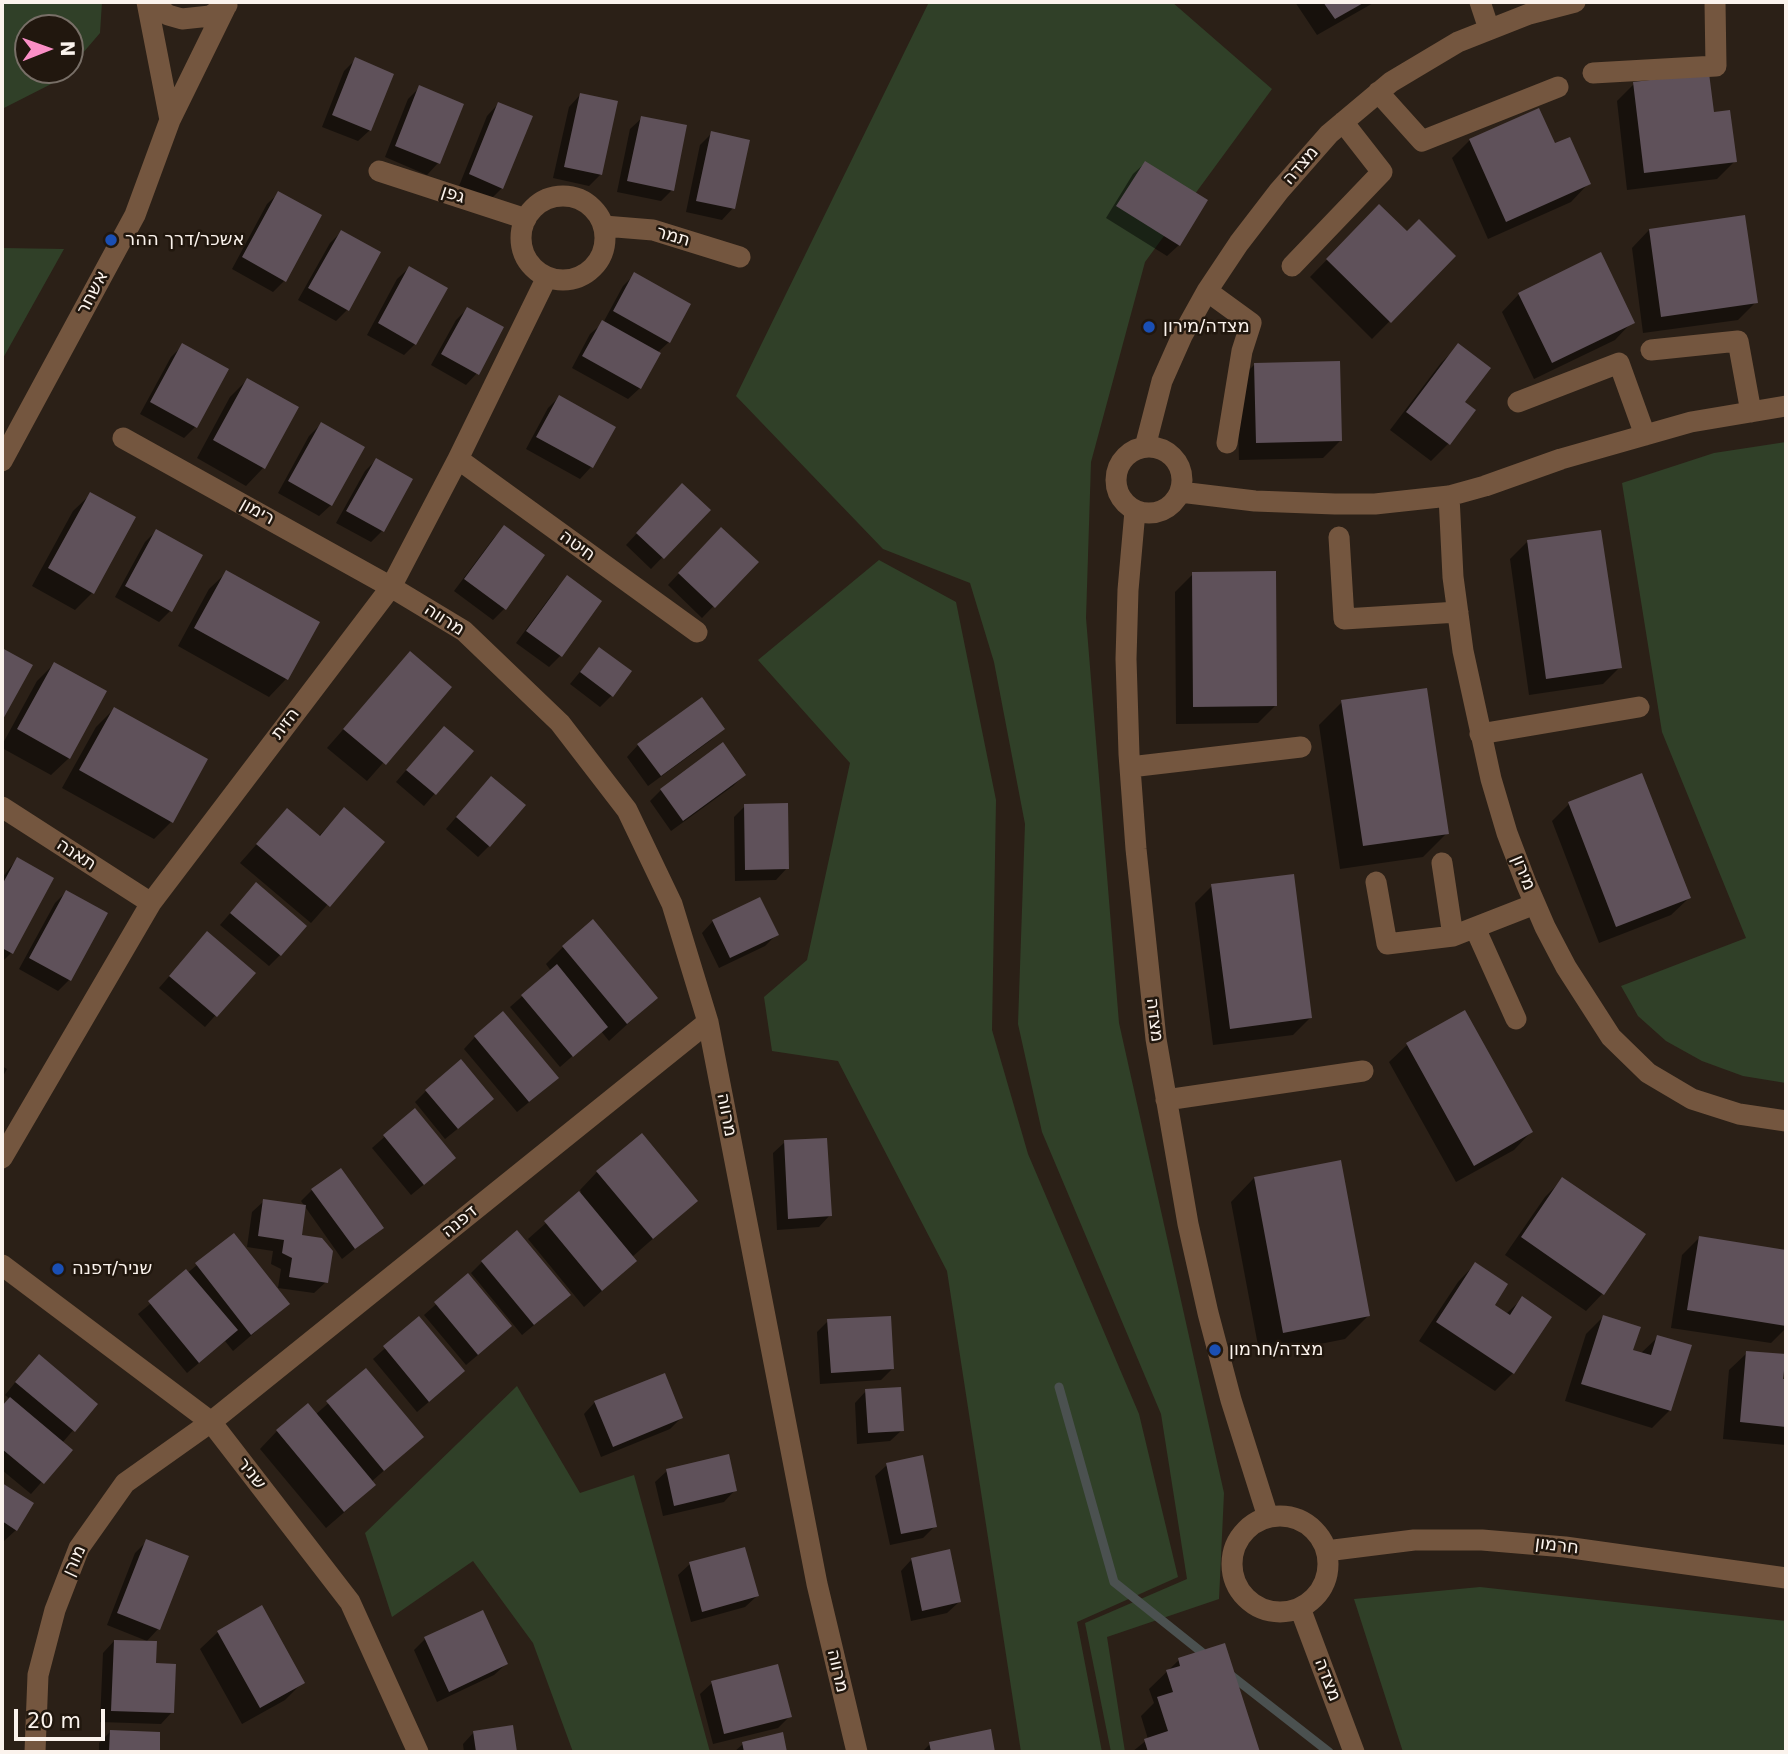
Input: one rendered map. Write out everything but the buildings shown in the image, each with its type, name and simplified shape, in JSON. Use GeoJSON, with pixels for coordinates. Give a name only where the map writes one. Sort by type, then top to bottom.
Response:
{"type":"FeatureCollection","features":[{"type":"Feature","properties":{"kind":"street"},"geometry":{"type":"LineString","coordinates":[[149,2],[168,15],[182,19],[210,16],[228,4]]}},
{"type":"Feature","properties":{"kind":"street"},"geometry":{"type":"LineString","coordinates":[[149,2],[170,120]]}},
{"type":"Feature","properties":{"kind":"street"},"geometry":{"type":"LineString","coordinates":[[1480,2],[1489,29]]}},
{"type":"Feature","properties":{"kind":"street","name":"מצדה"},"geometry":{"type":"LineString","coordinates":[[1144,447],[1163,381],[1182,336],[1207,291],[1279,191],[1329,134],[1391,82],[1458,42],[1529,14],[1575,2]]}},
{"type":"Feature","properties":{"kind":"street"},"geometry":{"type":"LineString","coordinates":[[1593,73],[1716,66],[1715,2]]}},
{"type":"Feature","properties":{"kind":"street","name":"אשחר"},"geometry":{"type":"LineString","coordinates":[[2,461],[135,215],[170,120],[228,4]]}},
{"type":"Feature","properties":{"kind":"street"},"geometry":{"type":"LineString","coordinates":[[1378,92],[1422,141],[1558,87]]}},
{"type":"Feature","properties":{"kind":"street"},"geometry":{"type":"LineString","coordinates":[[1292,266],[1382,172],[1343,122]]}},
{"type":"Feature","properties":{"kind":"street","name":"גפן"},"geometry":{"type":"LineString","coordinates":[[379,171],[526,219]]}},
{"type":"Feature","properties":{"kind":"street"},"geometry":{"type":"LineString","coordinates":[[573,197],[592,207],[604,226],[605,242],[601,257],[591,270],[578,278],[562,281],[547,277],[537,271],[524,253],[522,230],[526,219],[541,202],[551,198],[573,197]]}},
{"type":"Feature","properties":{"kind":"street","name":"תמר"},"geometry":{"type":"LineString","coordinates":[[604,226],[653,230],[740,257]]}},
{"type":"Feature","properties":{"kind":"street","name":"הזית"},"geometry":{"type":"LineString","coordinates":[[2,1158],[150,903],[391,587],[458,459],[547,277]]}},
{"type":"Feature","properties":{"kind":"street"},"geometry":{"type":"LineString","coordinates":[[1207,291],[1251,323],[1242,351],[1227,443]]}},
{"type":"Feature","properties":{"kind":"street"},"geometry":{"type":"LineString","coordinates":[[1651,350],[1738,341],[1751,412]]}},
{"type":"Feature","properties":{"kind":"street"},"geometry":{"type":"LineString","coordinates":[[1518,402],[1619,363],[1645,435]]}},
{"type":"Feature","properties":{"kind":"street"},"geometry":{"type":"LineString","coordinates":[[1180,492],[1295,504],[1375,504],[1449,496],[1561,459],[1692,422],[1786,406]]}},
{"type":"Feature","properties":{"kind":"street","name":"רימון"},"geometry":{"type":"LineString","coordinates":[[123,438],[391,587]]}},
{"type":"Feature","properties":{"kind":"street"},"geometry":{"type":"LineString","coordinates":[[1144,447],[1155,447],[1172,456],[1181,473],[1180,492],[1175,502],[1156,513],[1135,511],[1120,499],[1116,490],[1116,471],[1127,454],[1144,447]]}},
{"type":"Feature","properties":{"kind":"street","name":"חיטה"},"geometry":{"type":"LineString","coordinates":[[458,459],[697,632]]}},
{"type":"Feature","properties":{"kind":"street","name":"מירון"},"geometry":{"type":"LineString","coordinates":[[1449,496],[1452,577],[1480,734],[1507,833],[1535,904],[1566,967],[1611,1037],[1648,1073],[1692,1099],[1739,1114],[1786,1121]]}},
{"type":"Feature","properties":{"kind":"street","name":"מצדה"},"geometry":{"type":"LineString","coordinates":[[1135,511],[1128,590],[1126,659],[1130,767],[1145,944],[1166,1100],[1188,1224],[1231,1399],[1268,1517]]}},
{"type":"Feature","properties":{"kind":"street"},"geometry":{"type":"LineString","coordinates":[[1339,537],[1344,619],[1458,612]]}},
{"type":"Feature","properties":{"kind":"street","name":"מרווה"},"geometry":{"type":"LineString","coordinates":[[391,587],[464,631],[560,723],[627,810],[672,904],[709,1022],[817,1584],[857,1752]]}},
{"type":"Feature","properties":{"kind":"street"},"geometry":{"type":"LineString","coordinates":[[1480,734],[1639,707]]}},
{"type":"Feature","properties":{"kind":"street"},"geometry":{"type":"LineString","coordinates":[[1130,767],[1301,747]]}},
{"type":"Feature","properties":{"kind":"street","name":"תאנה"},"geometry":{"type":"LineString","coordinates":[[2,807],[150,903]]}},
{"type":"Feature","properties":{"kind":"street"},"geometry":{"type":"LineString","coordinates":[[1441,863],[1453,936]]}},
{"type":"Feature","properties":{"kind":"street"},"geometry":{"type":"LineString","coordinates":[[1376,882],[1387,944],[1453,936],[1535,904]]}},
{"type":"Feature","properties":{"kind":"street"},"geometry":{"type":"LineString","coordinates":[[1475,928],[1516,1019]]}},
{"type":"Feature","properties":{"kind":"street","name":"דפנה"},"geometry":{"type":"LineString","coordinates":[[211,1422],[709,1022]]}},
{"type":"Feature","properties":{"kind":"street"},"geometry":{"type":"LineString","coordinates":[[1166,1100],[1363,1071]]}},
{"type":"Feature","properties":{"kind":"street","name":"שניר"},"geometry":{"type":"LineString","coordinates":[[2,1265],[211,1422],[350,1602],[418,1752]]}},
{"type":"Feature","properties":{"kind":"street","name":"מורן"},"geometry":{"type":"LineString","coordinates":[[35,1752],[38,1675],[55,1610],[79,1548],[125,1483],[211,1422]]}},
{"type":"Feature","properties":{"kind":"street"},"geometry":{"type":"LineString","coordinates":[[1268,1517],[1293,1517],[1304,1522],[1322,1540],[1326,1551],[1327,1574],[1323,1585],[1317,1594],[1300,1608],[1278,1612],[1257,1607],[1241,1593],[1232,1573],[1235,1544],[1243,1532],[1255,1522],[1268,1517]]}},
{"type":"Feature","properties":{"kind":"street","name":"חרמון"},"geometry":{"type":"LineString","coordinates":[[1326,1551],[1414,1539],[1482,1540],[1565,1547],[1786,1578]]}},
{"type":"Feature","properties":{"kind":"street","name":"מצדה"},"geometry":{"type":"LineString","coordinates":[[1300,1608],[1354,1752]]}},
{"type":"Feature","properties":{"kind":"green space"},"geometry":{"type":"Polygon","coordinates":[[[2,2],[102,2],[100,33],[84,52],[84,14],[14,14],[14,84],[51,84],[2,109],[2,2]]]}},
{"type":"Feature","properties":{"kind":"green space"},"geometry":{"type":"Polygon","coordinates":[[[929,2],[1172,2],[1272,89],[1145,262],[1091,462],[1086,618],[1119,1023],[1224,1493],[1219,1599],[1107,1637],[1125,1752],[1111,1752],[1085,1623],[1187,1579],[1161,1414],[1042,1132],[1018,1024],[1025,824],[994,662],[970,583],[883,549],[736,396],[929,2]]]}},
{"type":"Feature","properties":{"kind":"green space"},"geometry":{"type":"Polygon","coordinates":[[[2,248],[64,249],[2,360],[2,248]]]}},
{"type":"Feature","properties":{"kind":"green space"},"geometry":{"type":"Polygon","coordinates":[[[1786,442],[1786,1083],[1743,1076],[1702,1061],[1666,1041],[1638,1016],[1621,986],[1746,938],[1662,732],[1622,483],[1714,453],[1786,442]]]}},
{"type":"Feature","properties":{"kind":"green space"},"geometry":{"type":"Polygon","coordinates":[[[879,560],[956,602],[996,800],[992,1030],[1028,1154],[1139,1414],[1178,1577],[1077,1622],[1102,1752],[1021,1752],[947,1271],[838,1061],[772,1051],[764,997],[807,960],[850,763],[758,660],[879,560]]]}},
{"type":"Feature","properties":{"kind":"green space"},"geometry":{"type":"Polygon","coordinates":[[[517,1386],[580,1493],[634,1475],[710,1752],[573,1752],[533,1643],[473,1561],[392,1617],[365,1533],[517,1386]]]}},
{"type":"Feature","properties":{"kind":"green space"},"geometry":{"type":"Polygon","coordinates":[[[1480,1587],[1786,1621],[1786,1752],[1403,1752],[1354,1599],[1480,1587]]]}},
{"type":"Feature","properties":{"kind":"waterway"},"geometry":{"type":"LineString","coordinates":[[1059,1387],[1114,1582],[1209,1658]]}},
{"type":"Feature","properties":{"kind":"waterway"},"geometry":{"type":"LineString","coordinates":[[1228,1673],[1329,1752]]}},
{"type":"Feature","properties":{"kind":"place","name":"אשכר/דרך ההר"},"geometry":{"type":"Point","coordinates":[111,240]}},
{"type":"Feature","properties":{"kind":"place","name":"מצדה/מירון"},"geometry":{"type":"Point","coordinates":[1149,327]}},
{"type":"Feature","properties":{"kind":"place","name":"שניר/דפנה"},"geometry":{"type":"Point","coordinates":[58,1269]}},
{"type":"Feature","properties":{"kind":"place","name":"מצדה/חרמון"},"geometry":{"type":"Point","coordinates":[1215,1350]}}]}
